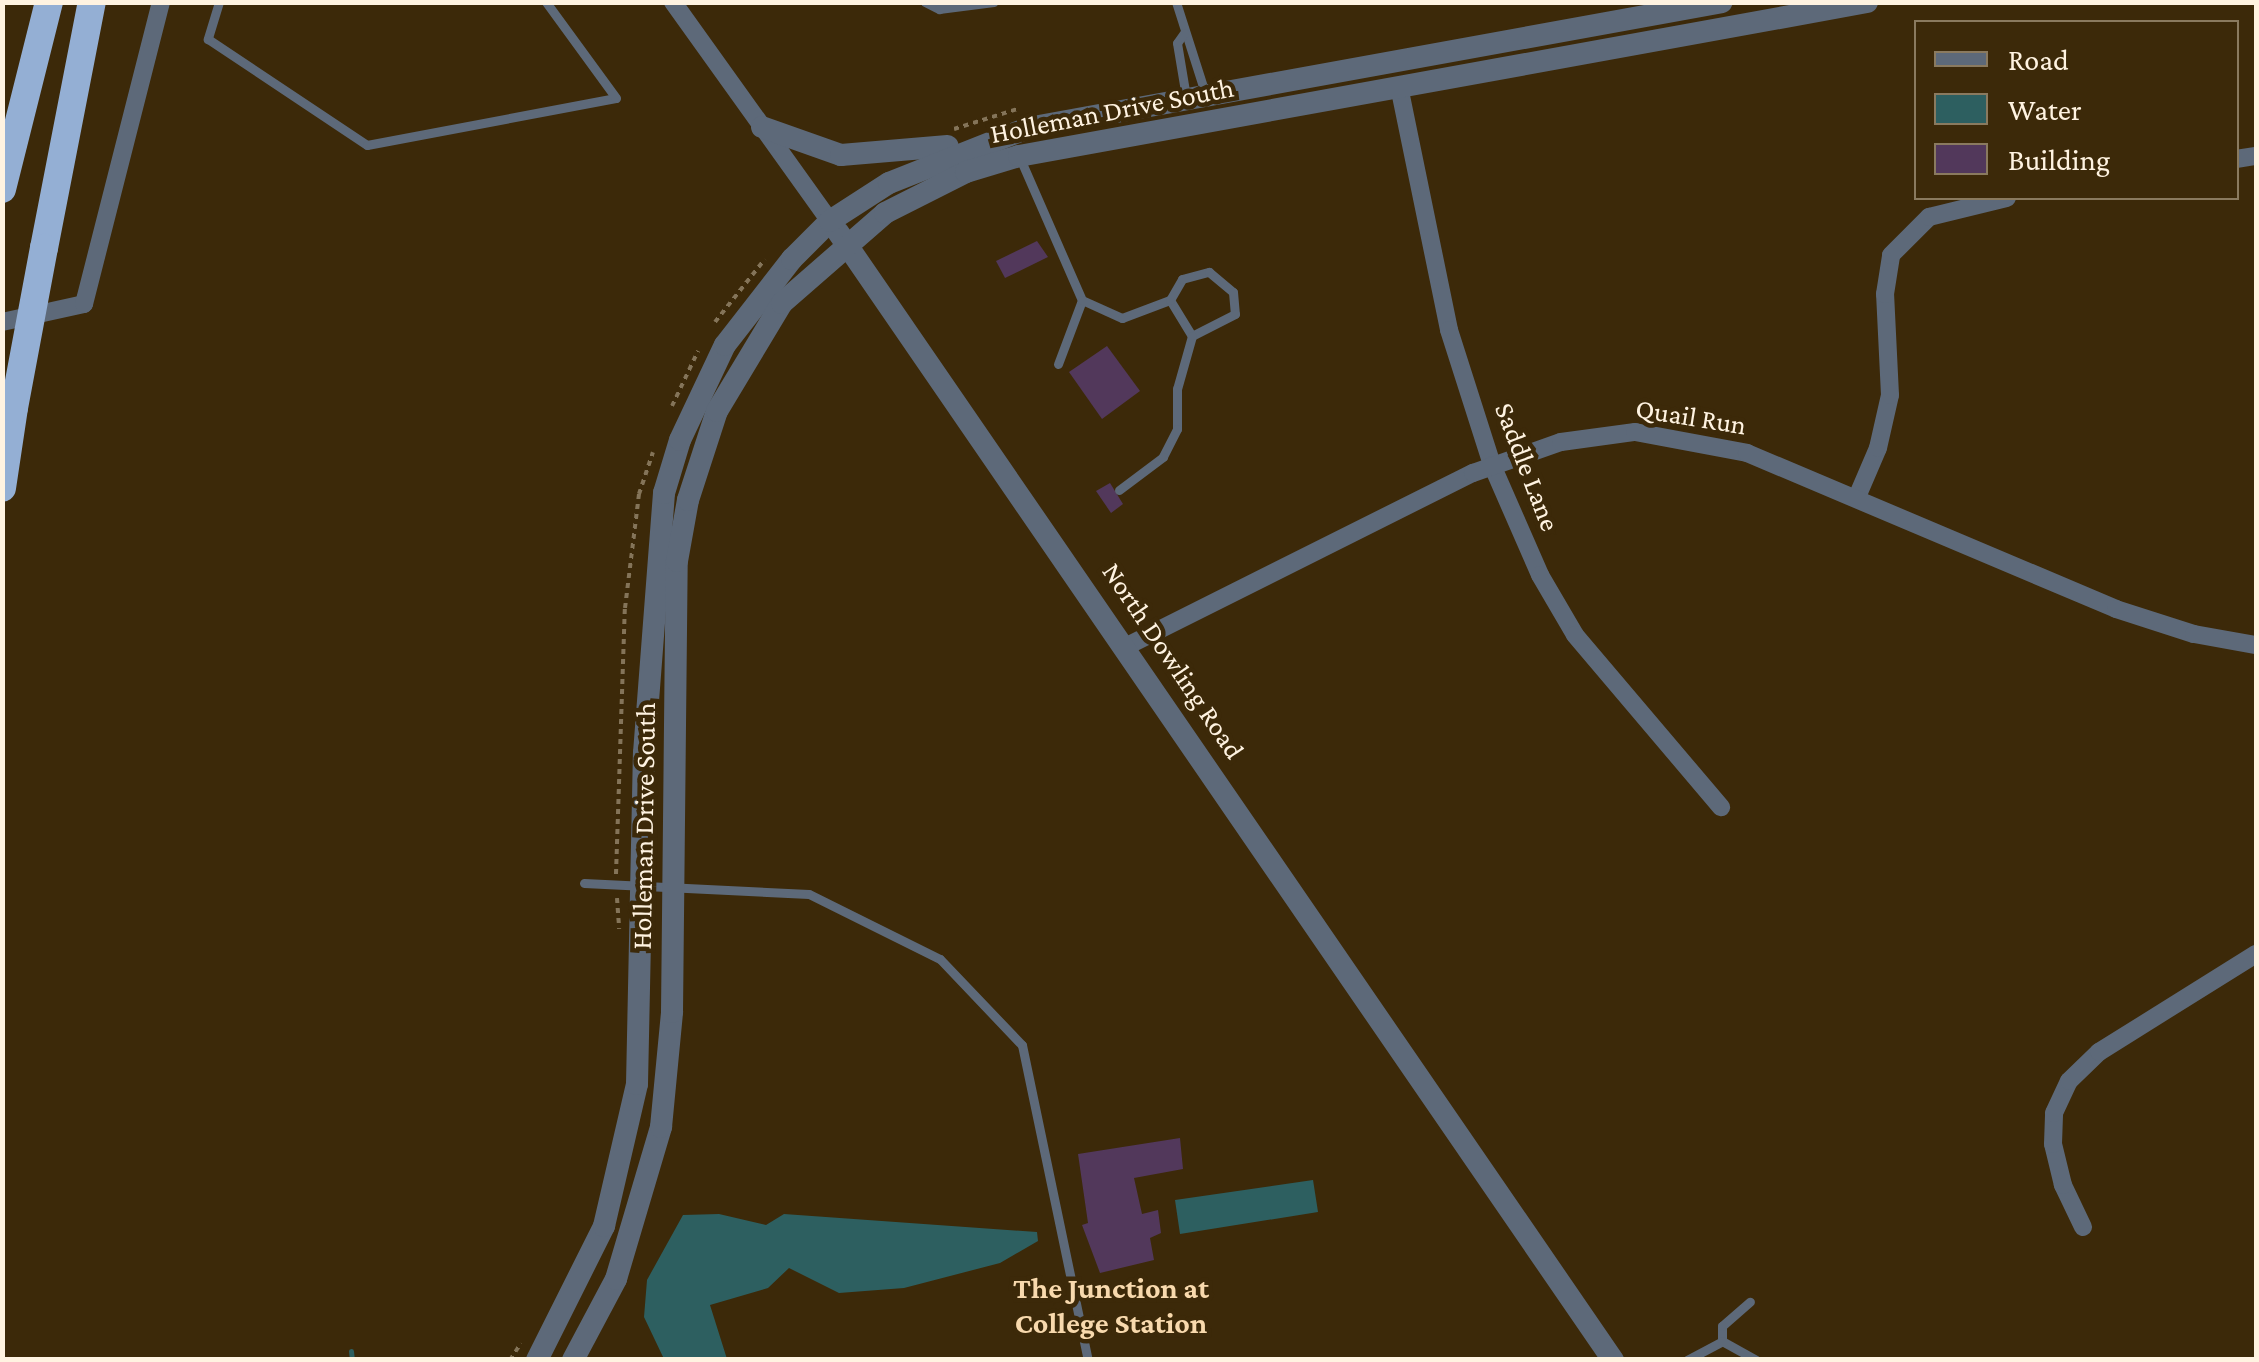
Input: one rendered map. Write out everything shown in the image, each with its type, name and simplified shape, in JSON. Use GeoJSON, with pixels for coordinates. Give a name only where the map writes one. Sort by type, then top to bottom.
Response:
{"type":"FeatureCollection","features":[{"type":"Feature","properties":{"kind":"highway"},"geometry":{"type":"LineString","coordinates":[[2,189],[49,2]]}},
{"type":"Feature","properties":{"kind":"highway"},"geometry":{"type":"LineString","coordinates":[[2,488],[92,2]]}},
{"type":"Feature","properties":{"kind":"street"},"geometry":{"type":"LineString","coordinates":[[2,322],[84,304],[161,2]]}},
{"type":"Feature","properties":{"kind":"street","name":"North Dowling Road"},"geometry":{"type":"LineString","coordinates":[[673,2],[846,242],[1126,646],[1614,1360]]}},
{"type":"Feature","properties":{"kind":"street","name":"Holleman Drive South"},"geometry":{"type":"LineString","coordinates":[[535,1354],[578,1288],[622,1166],[637,1084],[649,640],[664,493],[680,440],[726,345],[830,221],[889,183],[986,140],[1195,95],[1722,2]]}},
{"type":"Feature","properties":{"kind":"street","name":"Holleman Drive South"},"geometry":{"type":"LineString","coordinates":[[573,1360],[616,1279],[654,1160],[672,1012],[677,561],[688,500],[718,411],[782,303],[846,242],[922,192],[1020,156],[1400,91],[1851,4]]}},
{"type":"Feature","properties":{"kind":"street","name":"Saddle Lane"},"geometry":{"type":"LineString","coordinates":[[1400,91],[1449,330],[1492,465],[1540,575],[1576,635],[1722,807]]}},
{"type":"Feature","properties":{"kind":"street"},"geometry":{"type":"LineString","coordinates":[[762,128],[841,156],[877,157],[986,140]]}},
{"type":"Feature","properties":{"kind":"street"},"geometry":{"type":"LineString","coordinates":[[1857,497],[1878,448],[1890,395],[1885,294],[1891,255],[1929,217],[1999,200]]}},
{"type":"Feature","properties":{"kind":"street","name":"Quail Run"},"geometry":{"type":"LineString","coordinates":[[1126,646],[1492,465],[1605,434],[1666,435],[1747,452],[2116,610],[2194,634],[2256,645]]}},
{"type":"Feature","properties":{"kind":"street"},"geometry":{"type":"LineString","coordinates":[[2083,1226],[2053,1144],[2054,1113],[2069,1081],[2099,1052],[2256,954]]}},
{"type":"Feature","properties":{"kind":"lane"},"geometry":{"type":"LineString","coordinates":[[219,2],[208,38],[367,145],[616,98],[546,2]]}},
{"type":"Feature","properties":{"kind":"lane"},"geometry":{"type":"LineString","coordinates":[[925,2],[939,9],[994,2]]}},
{"type":"Feature","properties":{"kind":"lane"},"geometry":{"type":"LineString","coordinates":[[1176,2],[1184,33],[1193,40],[1195,95]]}},
{"type":"Feature","properties":{"kind":"lane"},"geometry":{"type":"LineString","coordinates":[[1184,33],[1177,43],[1195,95]]}},
{"type":"Feature","properties":{"kind":"lane"},"geometry":{"type":"LineString","coordinates":[[1020,156],[1082,300],[1122,318],[1170,300],[1182,280],[1210,272],[1233,292],[1235,314],[1192,336],[1177,389],[1176,429],[1164,457],[1119,490]]}},
{"type":"Feature","properties":{"kind":"lane"},"geometry":{"type":"LineString","coordinates":[[1058,364],[1082,300]]}},
{"type":"Feature","properties":{"kind":"lane"},"geometry":{"type":"LineString","coordinates":[[1170,300],[1192,336]]}},
{"type":"Feature","properties":{"kind":"lane"},"geometry":{"type":"LineString","coordinates":[[584,883],[672,884],[808,894],[940,959],[1022,1046],[1088,1360]]}},
{"type":"Feature","properties":{"kind":"lane"},"geometry":{"type":"LineString","coordinates":[[1722,1342],[1722,1326],[1750,1302]]}},
{"type":"Feature","properties":{"kind":"lane"},"geometry":{"type":"LineString","coordinates":[[1687,1360],[1722,1342]]}},
{"type":"Feature","properties":{"kind":"lane"},"geometry":{"type":"LineString","coordinates":[[1722,1342],[1756,1360]]}},
{"type":"Feature","properties":{"kind":"path"},"geometry":{"type":"LineString","coordinates":[[937,131],[1023,108]]}},
{"type":"Feature","properties":{"kind":"path"},"geometry":{"type":"LineString","coordinates":[[714,323],[766,257]]}},
{"type":"Feature","properties":{"kind":"path"},"geometry":{"type":"LineString","coordinates":[[671,408],[705,340]]}},
{"type":"Feature","properties":{"kind":"path"},"geometry":{"type":"LineString","coordinates":[[620,941],[616,883],[625,608],[639,494],[657,442]]}},
{"type":"Feature","properties":{"kind":"path"},"geometry":{"type":"LineString","coordinates":[[510,1360],[535,1354]]}},
{"type":"Feature","properties":{"kind":"water"},"geometry":{"type":"Polygon","coordinates":[[[1313,1180],[1318,1212],[1180,1234],[1175,1200],[1313,1180]]]}},
{"type":"Feature","properties":{"kind":"water"},"geometry":{"type":"Polygon","coordinates":[[[719,1214],[766,1225],[784,1214],[1037,1232],[1038,1241],[1000,1263],[904,1288],[839,1293],[789,1268],[768,1288],[710,1305],[727,1359],[664,1359],[644,1317],[647,1280],[683,1215],[719,1214]]]}},
{"type":"Feature","properties":{"kind":"building"},"geometry":{"type":"Polygon","coordinates":[[[1037,241],[1048,257],[1005,278],[996,261],[1037,241]]]}},
{"type":"Feature","properties":{"kind":"building"},"geometry":{"type":"Polygon","coordinates":[[[1107,346],[1140,391],[1102,419],[1069,372],[1107,346]]]}},
{"type":"Feature","properties":{"kind":"building"},"geometry":{"type":"Polygon","coordinates":[[[1110,483],[1123,504],[1111,513],[1096,491],[1110,483]]]}},
{"type":"Feature","properties":{"kind":"building"},"geometry":{"type":"Polygon","coordinates":[[[1180,1138],[1183,1169],[1134,1178],[1142,1214],[1158,1210],[1161,1233],[1150,1238],[1154,1260],[1100,1273],[1082,1225],[1088,1223],[1078,1154],[1180,1138]]]}},
{"type":"Feature","properties":{"kind":"waterway"},"geometry":{"type":"LineString","coordinates":[[351,1351],[352,1360]]}},
{"type":"Feature","properties":{"kind":"district","name":"The Junction at College Station"},"geometry":{"type":"Point","coordinates":[1111,1305]}}]}
